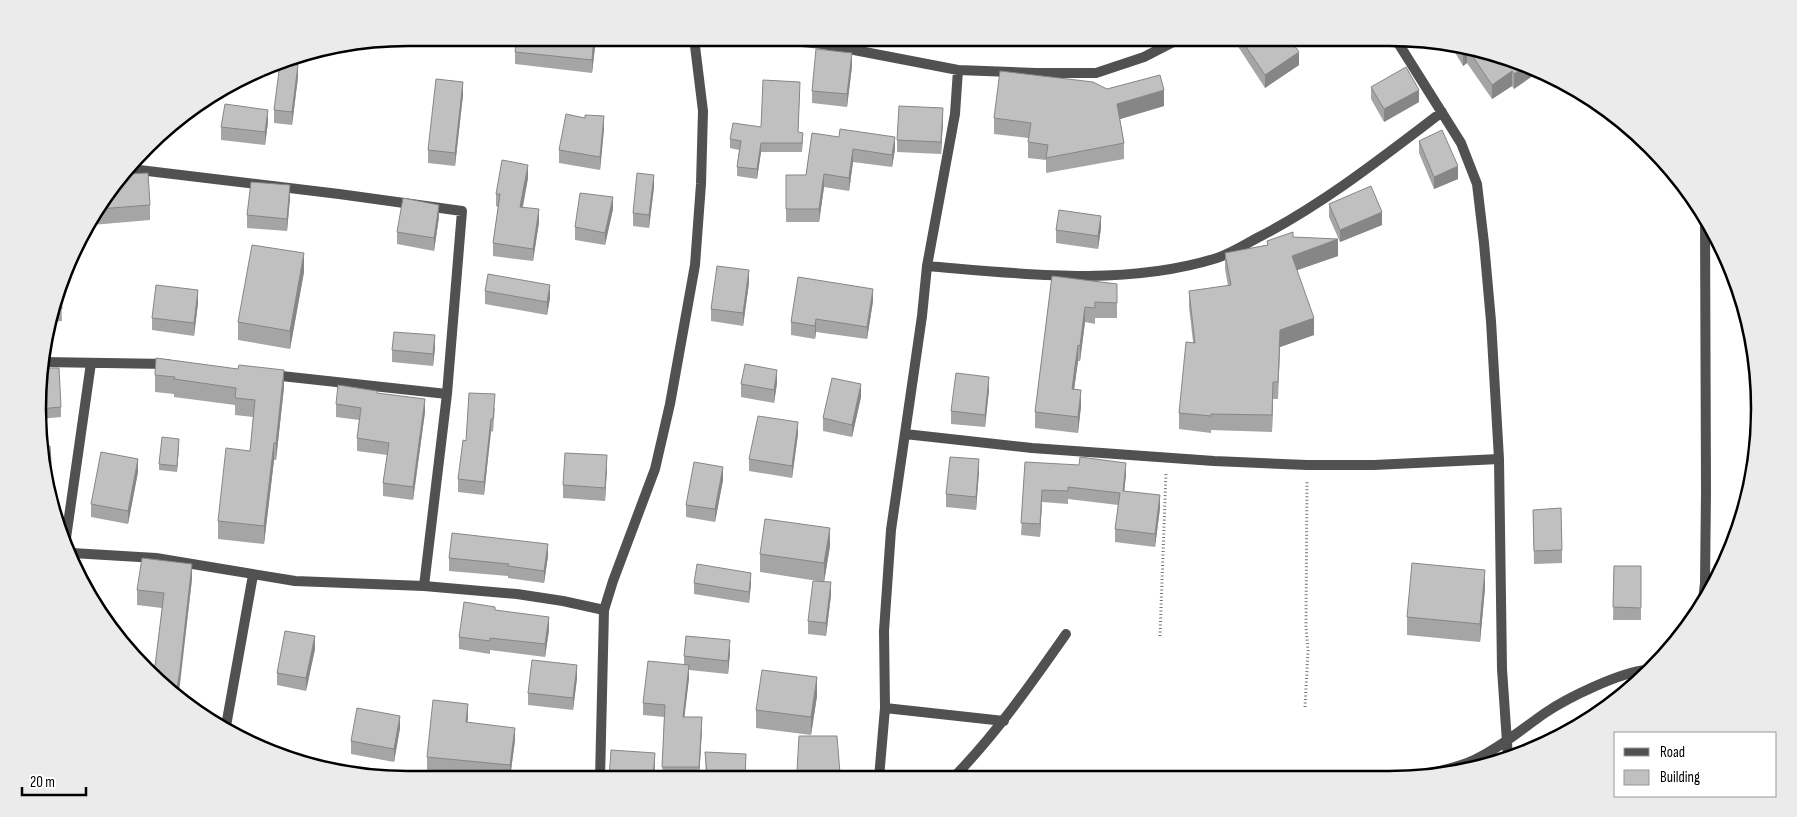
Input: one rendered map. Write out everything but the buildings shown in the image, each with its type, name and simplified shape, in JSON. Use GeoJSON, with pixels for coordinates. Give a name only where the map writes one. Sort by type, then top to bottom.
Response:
{"type":"FeatureCollection","features":[{"type":"Feature","properties":{"kind":"street"},"geometry":{"type":"LineString","coordinates":[[600,771],[604,610],[655,469],[670,404],[694,265],[701,184],[703,111],[695,46]]}},
{"type":"Feature","properties":{"kind":"street"},"geometry":{"type":"LineString","coordinates":[[847,46],[958,70],[1036,73],[1096,73],[1144,57],[1166,46]]}},
{"type":"Feature","properties":{"kind":"street"},"geometry":{"type":"LineString","coordinates":[[1400,47],[1461,143],[1477,184],[1490,311],[1499,459],[1502,669],[1508,751]]}},
{"type":"Feature","properties":{"kind":"street"},"geometry":{"type":"LineString","coordinates":[[880,771],[885,708],[884,631],[891,530],[928,266],[955,114],[958,70]]}},
{"type":"Feature","properties":{"kind":"street"},"geometry":{"type":"LineString","coordinates":[[928,266],[1019,274],[1102,275],[1165,270],[1218,257],[1293,219],[1341,187],[1442,112]]}},
{"type":"Feature","properties":{"kind":"street"},"geometry":{"type":"LineString","coordinates":[[136,170],[462,211],[448,394],[424,586]]}},
{"type":"Feature","properties":{"kind":"street"},"geometry":{"type":"LineString","coordinates":[[1705,233],[1705,585]]}},
{"type":"Feature","properties":{"kind":"street"},"geometry":{"type":"LineString","coordinates":[[49,362],[182,366]]}},
{"type":"Feature","properties":{"kind":"street"},"geometry":{"type":"LineString","coordinates":[[67,530],[91,363]]}},
{"type":"Feature","properties":{"kind":"street"},"geometry":{"type":"LineString","coordinates":[[260,374],[448,394]]}},
{"type":"Feature","properties":{"kind":"street"},"geometry":{"type":"LineString","coordinates":[[904,434],[1032,448],[1167,458],[1307,465],[1374,465],[1499,459]]}},
{"type":"Feature","properties":{"kind":"street"},"geometry":{"type":"LineString","coordinates":[[77,554],[156,558],[253,575],[324,583],[424,586],[517,594],[563,600],[604,610]]}},
{"type":"Feature","properties":{"kind":"street"},"geometry":{"type":"LineString","coordinates":[[227,722],[253,575]]}},
{"type":"Feature","properties":{"kind":"street"},"geometry":{"type":"LineString","coordinates":[[960,771],[980,751],[1004,721],[1066,634]]}},
{"type":"Feature","properties":{"kind":"street"},"geometry":{"type":"LineString","coordinates":[[1477,759],[1507,741],[1546,712],[1611,680],[1636,673]]}},
{"type":"Feature","properties":{"kind":"street"},"geometry":{"type":"LineString","coordinates":[[885,708],[1004,721]]}},
{"type":"Feature","properties":{"kind":"path"},"geometry":{"type":"LineString","coordinates":[[1160,636],[1167,458]]}},
{"type":"Feature","properties":{"kind":"path"},"geometry":{"type":"LineString","coordinates":[[1305,707],[1308,651],[1306,627],[1307,465]]}}]}
